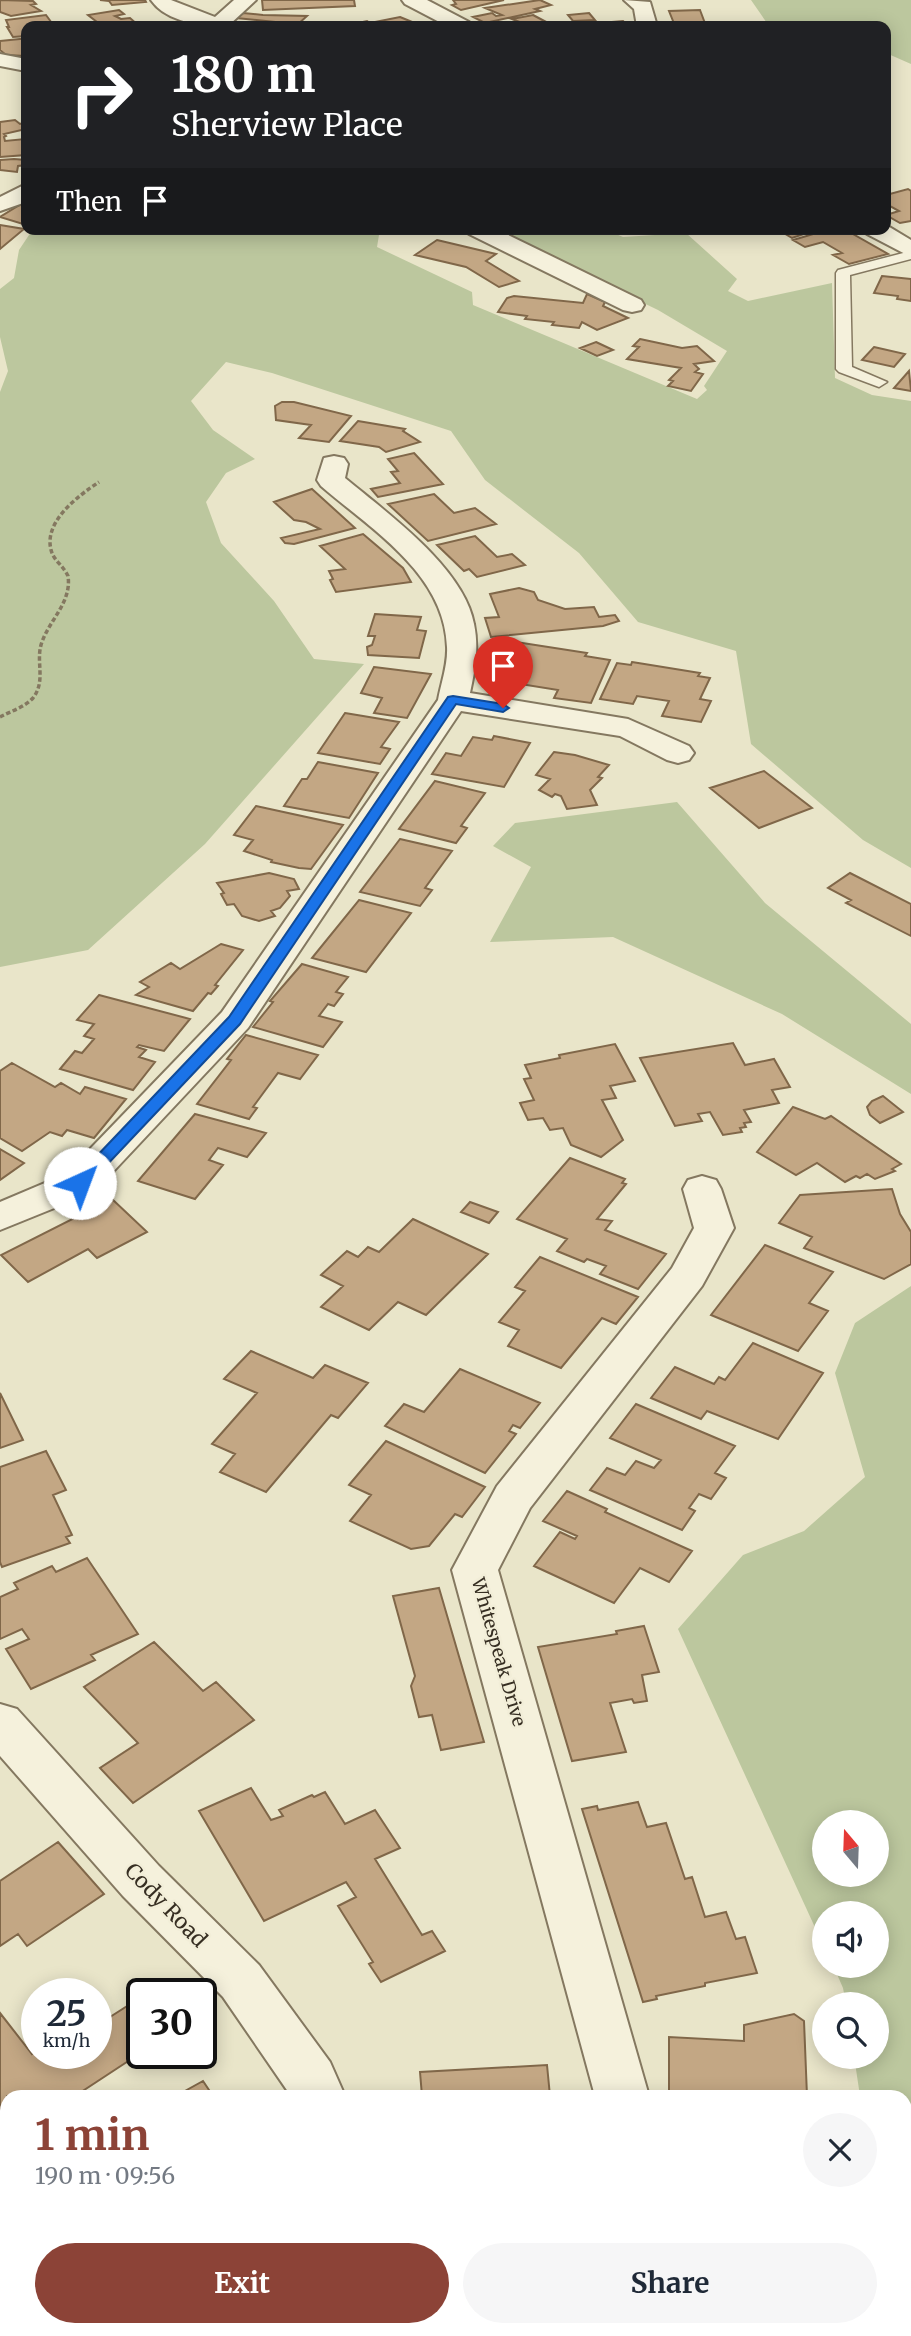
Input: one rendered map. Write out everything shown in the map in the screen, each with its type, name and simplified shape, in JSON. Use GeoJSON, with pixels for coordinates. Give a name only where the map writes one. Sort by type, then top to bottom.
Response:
{"type":"FeatureCollection","features":[{"type":"Feature","properties":{"kind":"street"},"geometry":{"type":"LineString","coordinates":[[161,0],[166,7],[206,21]]}},
{"type":"Feature","properties":{"kind":"street"},"geometry":{"type":"LineString","coordinates":[[222,21],[246,0]]}},
{"type":"Feature","properties":{"kind":"street"},"geometry":{"type":"LineString","coordinates":[[412,0],[452,21]]}},
{"type":"Feature","properties":{"kind":"street"},"geometry":{"type":"LineString","coordinates":[[634,0],[643,6],[646,21]]}},
{"type":"Feature","properties":{"kind":"street"},"geometry":{"type":"LineString","coordinates":[[0,60],[21,64]]}},
{"type":"Feature","properties":{"kind":"street"},"geometry":{"type":"LineString","coordinates":[[0,204],[21,195]]}},
{"type":"Feature","properties":{"kind":"street"},"geometry":{"type":"LineString","coordinates":[[489,235],[632,305]]}},
{"type":"Feature","properties":{"kind":"street"},"geometry":{"type":"LineString","coordinates":[[885,235],[911,250]]}},
{"type":"Feature","properties":{"kind":"street"},"geometry":{"type":"LineString","coordinates":[[0,1217],[80,1183],[235,1020],[453,699],[462,646],[456,610],[434,571],[331,480],[334,464]]}},
{"type":"Feature","properties":{"kind":"street"},"geometry":{"type":"LineString","coordinates":[[453,699],[628,728],[678,753]]}},
{"type":"Feature","properties":{"kind":"street","name":"Whitespeak Drive"},"geometry":{"type":"LineString","coordinates":[[620,2090],[475,1570],[513,1498],[688,1276],[714,1228],[702,1189]]}},
{"type":"Feature","properties":{"kind":"street","name":"Cody Road"},"geometry":{"type":"LineString","coordinates":[[0,1723],[141,1881],[241,1981],[311,2079],[316,2090]]}},
{"type":"Feature","properties":{"kind":"lane"},"geometry":{"type":"LineString","coordinates":[[879,382],[844,369],[843,273],[911,255]]}},
{"type":"Feature","properties":{"kind":"path"},"geometry":{"type":"LineString","coordinates":[[0,717],[28,703],[43,677],[40,648],[44,636],[59,616],[69,583],[65,568],[51,550],[51,537],[58,522],[76,498],[99,482]]}},
{"type":"Feature","properties":{"kind":"green space"},"geometry":{"type":"Polygon","coordinates":[[[751,0],[911,0],[911,64],[891,55],[891,21],[766,21],[751,0]]]}},
{"type":"Feature","properties":{"kind":"green space"},"geometry":{"type":"Polygon","coordinates":[[[29,235],[379,235],[377,247],[472,292],[473,305],[697,399],[707,390],[704,386],[727,351],[658,310],[509,235],[688,235],[737,279],[728,291],[748,301],[832,283],[835,378],[872,395],[911,401],[911,868],[863,840],[751,744],[736,651],[638,622],[579,553],[485,480],[451,431],[272,373],[226,362],[191,401],[213,430],[255,459],[226,473],[206,502],[221,543],[274,601],[314,659],[364,664],[205,844],[88,950],[0,967],[0,392],[8,371],[0,337],[0,289],[14,278],[19,250],[29,235]]]}},
{"type":"Feature","properties":{"kind":"green space"},"geometry":{"type":"Polygon","coordinates":[[[677,802],[765,903],[911,1024],[911,1094],[782,1014],[613,937],[490,942],[531,867],[493,846],[515,823],[677,802]]]}},
{"type":"Feature","properties":{"kind":"green space"},"geometry":{"type":"Polygon","coordinates":[[[911,1286],[911,2090],[859,2090],[856,2069],[889,2069],[889,1992],[844,1992],[839,1978],[889,1978],[889,1901],[812,1901],[812,1921],[678,1629],[743,1555],[804,1531],[865,1477],[835,1373],[855,1323],[911,1286]]]}},
{"type":"Feature","properties":{"kind":"building"},"geometry":{"type":"Polygon","coordinates":[[[0,0],[33,1],[36,4],[31,5],[41,11],[11,16],[0,12],[0,0]]]}},
{"type":"Feature","properties":{"kind":"building"},"geometry":{"type":"Polygon","coordinates":[[[100,0],[146,2],[112,5],[109,1],[100,0]]]}},
{"type":"Feature","properties":{"kind":"building"},"geometry":{"type":"Polygon","coordinates":[[[262,0],[354,0],[355,6],[263,10],[262,0]]]}},
{"type":"Feature","properties":{"kind":"building"},"geometry":{"type":"Polygon","coordinates":[[[453,0],[504,0],[461,10],[452,5],[456,4],[453,0]]]}},
{"type":"Feature","properties":{"kind":"building"},"geometry":{"type":"Polygon","coordinates":[[[540,0],[551,5],[535,9],[540,11],[494,21],[481,21],[473,17],[492,13],[496,16],[502,15],[485,8],[540,0]]]}},
{"type":"Feature","properties":{"kind":"building"},"geometry":{"type":"Polygon","coordinates":[[[119,10],[124,14],[115,16],[133,21],[96,21],[88,15],[119,10]]]}},
{"type":"Feature","properties":{"kind":"building"},"geometry":{"type":"Polygon","coordinates":[[[700,10],[704,21],[673,21],[669,11],[700,10]]]}},
{"type":"Feature","properties":{"kind":"building"},"geometry":{"type":"Polygon","coordinates":[[[243,13],[307,16],[302,21],[236,18],[243,13]]]}},
{"type":"Feature","properties":{"kind":"building"},"geometry":{"type":"Polygon","coordinates":[[[589,13],[595,20],[573,21],[568,15],[589,13]]]}},
{"type":"Feature","properties":{"kind":"building"},"geometry":{"type":"Polygon","coordinates":[[[46,15],[50,21],[21,21],[21,36],[13,37],[6,20],[46,15]]]}},
{"type":"Feature","properties":{"kind":"building"},"geometry":{"type":"Polygon","coordinates":[[[533,15],[544,21],[517,21],[512,19],[533,15]]]}},
{"type":"Feature","properties":{"kind":"building"},"geometry":{"type":"Polygon","coordinates":[[[400,17],[410,21],[380,21],[400,17]]]}},
{"type":"Feature","properties":{"kind":"building"},"geometry":{"type":"Polygon","coordinates":[[[21,39],[21,56],[6,55],[0,50],[0,41],[21,39]]]}},
{"type":"Feature","properties":{"kind":"building"},"geometry":{"type":"Polygon","coordinates":[[[15,120],[21,124],[21,130],[4,134],[4,137],[5,141],[21,139],[21,155],[0,157],[0,122],[15,120]]]}},
{"type":"Feature","properties":{"kind":"building"},"geometry":{"type":"Polygon","coordinates":[[[0,160],[21,160],[21,166],[18,166],[17,172],[0,170],[0,160]]]}},
{"type":"Feature","properties":{"kind":"building"},"geometry":{"type":"Polygon","coordinates":[[[908,189],[911,191],[911,221],[900,223],[891,218],[891,213],[899,211],[891,207],[891,194],[908,189]]]}},
{"type":"Feature","properties":{"kind":"building"},"geometry":{"type":"Polygon","coordinates":[[[21,204],[21,223],[0,217],[21,204]]]}},
{"type":"Feature","properties":{"kind":"building"},"geometry":{"type":"Polygon","coordinates":[[[0,225],[21,228],[21,232],[0,249],[0,225]]]}},
{"type":"Feature","properties":{"kind":"building"},"geometry":{"type":"Polygon","coordinates":[[[810,235],[855,235],[888,254],[849,264],[833,255],[842,253],[823,242],[805,247],[793,240],[810,235]]]}},
{"type":"Feature","properties":{"kind":"building"},"geometry":{"type":"Polygon","coordinates":[[[437,240],[496,254],[486,261],[519,281],[499,287],[466,267],[415,255],[437,240]]]}},
{"type":"Feature","properties":{"kind":"building"},"geometry":{"type":"Polygon","coordinates":[[[882,276],[911,279],[911,301],[897,299],[898,296],[874,293],[882,276]]]}},
{"type":"Feature","properties":{"kind":"building"},"geometry":{"type":"Polygon","coordinates":[[[587,294],[605,302],[603,306],[628,318],[597,330],[582,322],[579,328],[552,325],[554,322],[525,319],[527,316],[498,312],[507,298],[514,296],[583,303],[587,294]]]}},
{"type":"Feature","properties":{"kind":"building"},"geometry":{"type":"Polygon","coordinates":[[[640,339],[682,348],[697,346],[714,361],[694,364],[699,369],[695,372],[703,374],[691,391],[668,386],[673,381],[669,380],[681,368],[627,359],[639,347],[633,346],[640,339]]]}},
{"type":"Feature","properties":{"kind":"building"},"geometry":{"type":"Polygon","coordinates":[[[596,342],[613,350],[597,356],[580,348],[596,342]]]}},
{"type":"Feature","properties":{"kind":"building"},"geometry":{"type":"Polygon","coordinates":[[[874,347],[905,354],[894,367],[862,360],[874,347]]]}},
{"type":"Feature","properties":{"kind":"building"},"geometry":{"type":"Polygon","coordinates":[[[909,371],[911,391],[894,388],[909,371]]]}},
{"type":"Feature","properties":{"kind":"building"},"geometry":{"type":"Polygon","coordinates":[[[282,402],[294,402],[351,416],[329,442],[299,438],[311,425],[276,420],[275,406],[282,402]]]}},
{"type":"Feature","properties":{"kind":"building"},"geometry":{"type":"Polygon","coordinates":[[[358,421],[405,429],[403,431],[420,442],[386,452],[379,447],[340,441],[358,421]]]}},
{"type":"Feature","properties":{"kind":"building"},"geometry":{"type":"Polygon","coordinates":[[[414,453],[443,484],[378,497],[371,489],[400,483],[391,472],[398,471],[388,459],[414,453]]]}},
{"type":"Feature","properties":{"kind":"building"},"geometry":{"type":"Polygon","coordinates":[[[312,489],[355,528],[294,544],[285,543],[281,538],[320,529],[294,520],[274,502],[312,489]]]}},
{"type":"Feature","properties":{"kind":"building"},"geometry":{"type":"Polygon","coordinates":[[[434,494],[454,513],[475,508],[496,524],[428,541],[388,504],[434,494]]]}},
{"type":"Feature","properties":{"kind":"building"},"geometry":{"type":"Polygon","coordinates":[[[363,534],[403,568],[411,582],[336,592],[329,571],[345,569],[320,546],[363,534]]]}},
{"type":"Feature","properties":{"kind":"building"},"geometry":{"type":"Polygon","coordinates":[[[475,536],[497,557],[512,554],[525,565],[477,577],[469,569],[464,571],[437,545],[475,536]]]}},
{"type":"Feature","properties":{"kind":"building"},"geometry":{"type":"Polygon","coordinates":[[[519,588],[534,592],[538,600],[565,609],[594,607],[599,617],[615,615],[619,621],[603,626],[491,637],[485,618],[499,617],[490,594],[519,588]]]}},
{"type":"Feature","properties":{"kind":"building"},"geometry":{"type":"Polygon","coordinates":[[[375,614],[421,617],[417,630],[426,631],[419,658],[368,655],[367,647],[372,645],[375,636],[368,636],[375,614]]]}},
{"type":"Feature","properties":{"kind":"building"},"geometry":{"type":"Polygon","coordinates":[[[516,642],[587,653],[585,656],[610,660],[591,703],[554,698],[558,690],[496,680],[516,642]]]}},
{"type":"Feature","properties":{"kind":"building"},"geometry":{"type":"Polygon","coordinates":[[[632,662],[700,673],[698,676],[710,678],[700,699],[711,701],[701,722],[662,716],[669,701],[637,696],[633,704],[600,699],[617,663],[631,665],[632,662]]]}},
{"type":"Feature","properties":{"kind":"building"},"geometry":{"type":"Polygon","coordinates":[[[374,667],[431,674],[407,718],[374,713],[382,698],[361,693],[374,667]]]}},
{"type":"Feature","properties":{"kind":"building"},"geometry":{"type":"Polygon","coordinates":[[[345,713],[399,722],[381,747],[390,749],[380,764],[318,753],[345,713]]]}},
{"type":"Feature","properties":{"kind":"building"},"geometry":{"type":"Polygon","coordinates":[[[494,736],[530,743],[504,787],[432,774],[446,753],[461,756],[473,737],[492,740],[494,736]]]}},
{"type":"Feature","properties":{"kind":"building"},"geometry":{"type":"Polygon","coordinates":[[[554,752],[609,765],[598,777],[602,778],[590,790],[597,805],[567,809],[561,796],[555,794],[552,797],[539,790],[550,779],[536,775],[554,752]]]}},
{"type":"Feature","properties":{"kind":"building"},"geometry":{"type":"Polygon","coordinates":[[[318,762],[378,773],[349,818],[284,806],[302,779],[307,779],[318,762]]]}},
{"type":"Feature","properties":{"kind":"building"},"geometry":{"type":"Polygon","coordinates":[[[764,771],[812,808],[759,828],[710,788],[764,771]]]}},
{"type":"Feature","properties":{"kind":"building"},"geometry":{"type":"Polygon","coordinates":[[[435,781],[485,793],[461,826],[467,828],[456,843],[399,829],[435,781]]]}},
{"type":"Feature","properties":{"kind":"building"},"geometry":{"type":"Polygon","coordinates":[[[256,806],[343,825],[311,869],[271,862],[272,860],[244,851],[253,840],[234,835],[256,806]]]}},
{"type":"Feature","properties":{"kind":"building"},"geometry":{"type":"Polygon","coordinates":[[[400,839],[452,851],[425,888],[432,890],[420,906],[360,892],[400,839]]]}},
{"type":"Feature","properties":{"kind":"building"},"geometry":{"type":"Polygon","coordinates":[[[269,873],[294,879],[299,889],[287,891],[290,896],[280,908],[271,911],[275,916],[259,921],[242,916],[234,904],[227,905],[221,894],[224,893],[217,883],[269,873]]]}},
{"type":"Feature","properties":{"kind":"building"},"geometry":{"type":"Polygon","coordinates":[[[850,873],[911,904],[911,936],[846,903],[851,900],[828,888],[850,873]]]}},
{"type":"Feature","properties":{"kind":"building"},"geometry":{"type":"Polygon","coordinates":[[[359,900],[411,913],[366,972],[312,958],[359,900]]]}},
{"type":"Feature","properties":{"kind":"building"},"geometry":{"type":"Polygon","coordinates":[[[221,944],[243,950],[215,985],[218,986],[211,994],[208,993],[193,1011],[136,995],[149,987],[140,982],[171,963],[180,969],[221,944]]]}},
{"type":"Feature","properties":{"kind":"building"},"geometry":{"type":"Polygon","coordinates":[[[302,964],[348,977],[336,992],[343,994],[334,1006],[328,1004],[319,1016],[342,1022],[323,1047],[253,1027],[273,1002],[270,1001],[302,964]]]}},
{"type":"Feature","properties":{"kind":"building"},"geometry":{"type":"Polygon","coordinates":[[[99,995],[190,1019],[164,1051],[139,1045],[137,1047],[146,1050],[139,1057],[155,1062],[133,1090],[60,1069],[75,1051],[82,1053],[94,1039],[84,1036],[94,1024],[77,1020],[99,995]]]}},
{"type":"Feature","properties":{"kind":"building"},"geometry":{"type":"Polygon","coordinates":[[[246,1035],[318,1055],[300,1079],[278,1073],[253,1107],[257,1108],[249,1119],[197,1104],[231,1060],[227,1059],[246,1035]]]}},
{"type":"Feature","properties":{"kind":"building"},"geometry":{"type":"Polygon","coordinates":[[[733,1043],[745,1065],[774,1059],[790,1087],[772,1090],[779,1103],[744,1110],[751,1122],[744,1123],[746,1127],[740,1128],[742,1132],[723,1135],[710,1112],[698,1114],[702,1121],[675,1126],[640,1058],[733,1043]]]}},
{"type":"Feature","properties":{"kind":"building"},"geometry":{"type":"Polygon","coordinates":[[[615,1044],[635,1081],[610,1086],[616,1098],[602,1100],[623,1140],[601,1157],[571,1145],[563,1128],[550,1130],[543,1118],[528,1120],[520,1103],[534,1100],[524,1079],[531,1078],[525,1065],[615,1044]]]}},
{"type":"Feature","properties":{"kind":"building"},"geometry":{"type":"Polygon","coordinates":[[[12,1063],[55,1087],[61,1083],[80,1094],[85,1087],[126,1099],[94,1138],[67,1130],[62,1136],[50,1132],[22,1151],[0,1138],[0,1071],[12,1063]]]}},
{"type":"Feature","properties":{"kind":"building"},"geometry":{"type":"Polygon","coordinates":[[[883,1096],[903,1112],[880,1123],[870,1115],[867,1107],[872,1101],[883,1096]]]}},
{"type":"Feature","properties":{"kind":"building"},"geometry":{"type":"Polygon","coordinates":[[[793,1107],[825,1119],[831,1116],[901,1164],[892,1169],[895,1171],[875,1179],[867,1174],[845,1182],[817,1163],[796,1175],[757,1152],[793,1107]]]}},
{"type":"Feature","properties":{"kind":"building"},"geometry":{"type":"Polygon","coordinates":[[[195,1114],[266,1133],[247,1157],[218,1148],[209,1160],[223,1165],[195,1199],[138,1181],[195,1114]]]}},
{"type":"Feature","properties":{"kind":"building"},"geometry":{"type":"Polygon","coordinates":[[[0,1149],[24,1163],[0,1180],[0,1149]]]}},
{"type":"Feature","properties":{"kind":"building"},"geometry":{"type":"Polygon","coordinates":[[[570,1158],[625,1179],[622,1183],[626,1184],[597,1219],[612,1221],[605,1230],[666,1254],[638,1289],[600,1274],[606,1266],[587,1259],[584,1262],[557,1251],[567,1239],[517,1219],[570,1158]]]}},
{"type":"Feature","properties":{"kind":"building"},"geometry":{"type":"Polygon","coordinates":[[[892,1189],[900,1214],[911,1232],[911,1264],[884,1279],[804,1248],[812,1237],[779,1223],[800,1195],[892,1189]]]}},
{"type":"Feature","properties":{"kind":"building"},"geometry":{"type":"Polygon","coordinates":[[[112,1199],[147,1232],[97,1258],[88,1249],[28,1282],[1,1255],[112,1199]]]}},
{"type":"Feature","properties":{"kind":"building"},"geometry":{"type":"Polygon","coordinates":[[[470,1202],[498,1212],[489,1223],[461,1212],[470,1202]]]}},
{"type":"Feature","properties":{"kind":"building"},"geometry":{"type":"Polygon","coordinates":[[[413,1219],[488,1254],[426,1315],[398,1302],[369,1330],[321,1307],[343,1286],[321,1275],[347,1251],[358,1257],[368,1247],[379,1252],[413,1219]]]}},
{"type":"Feature","properties":{"kind":"building"},"geometry":{"type":"Polygon","coordinates":[[[765,1245],[833,1272],[809,1303],[828,1311],[798,1351],[711,1315],[765,1245]]]}},
{"type":"Feature","properties":{"kind":"building"},"geometry":{"type":"Polygon","coordinates":[[[540,1257],[638,1297],[616,1324],[602,1318],[561,1368],[508,1346],[519,1330],[499,1322],[525,1291],[515,1287],[540,1257]]]}},
{"type":"Feature","properties":{"kind":"building"},"geometry":{"type":"Polygon","coordinates":[[[753,1343],[823,1373],[778,1439],[707,1411],[701,1419],[651,1398],[675,1367],[714,1384],[719,1377],[725,1380],[753,1343]]]}},
{"type":"Feature","properties":{"kind":"building"},"geometry":{"type":"Polygon","coordinates":[[[251,1351],[313,1378],[325,1365],[368,1383],[338,1418],[331,1415],[266,1492],[220,1472],[235,1454],[212,1444],[257,1393],[224,1379],[251,1351]]]}},
{"type":"Feature","properties":{"kind":"building"},"geometry":{"type":"Polygon","coordinates":[[[460,1369],[540,1403],[520,1428],[513,1425],[509,1431],[516,1434],[485,1473],[385,1426],[404,1404],[424,1412],[460,1369]]]}},
{"type":"Feature","properties":{"kind":"building"},"geometry":{"type":"Polygon","coordinates":[[[0,1393],[23,1440],[0,1448],[0,1393]]]}},
{"type":"Feature","properties":{"kind":"building"},"geometry":{"type":"Polygon","coordinates":[[[636,1404],[735,1446],[715,1473],[726,1478],[711,1499],[699,1494],[689,1508],[695,1511],[682,1530],[590,1490],[607,1468],[625,1475],[636,1461],[654,1468],[661,1460],[610,1438],[636,1404]]]}},
{"type":"Feature","properties":{"kind":"building"},"geometry":{"type":"Polygon","coordinates":[[[386,1441],[485,1487],[462,1517],[455,1514],[429,1546],[411,1549],[350,1521],[371,1495],[349,1485],[386,1441]]]}},
{"type":"Feature","properties":{"kind":"building"},"geometry":{"type":"Polygon","coordinates":[[[46,1451],[66,1490],[53,1495],[72,1535],[66,1537],[70,1543],[2,1567],[0,1467],[46,1451]]]}},
{"type":"Feature","properties":{"kind":"building"},"geometry":{"type":"Polygon","coordinates":[[[567,1491],[607,1509],[605,1512],[692,1551],[669,1582],[640,1568],[614,1603],[534,1566],[560,1532],[575,1539],[577,1536],[543,1521],[567,1491]]]}},
{"type":"Feature","properties":{"kind":"building"},"geometry":{"type":"Polygon","coordinates":[[[87,1558],[138,1634],[91,1655],[95,1660],[31,1689],[6,1649],[29,1639],[22,1629],[0,1639],[0,1597],[18,1589],[14,1583],[52,1566],[56,1572],[87,1558]]]}},
{"type":"Feature","properties":{"kind":"building"},"geometry":{"type":"Polygon","coordinates":[[[439,1588],[484,1742],[441,1750],[432,1715],[419,1717],[411,1686],[415,1676],[393,1596],[439,1588]]]}},
{"type":"Feature","properties":{"kind":"building"},"geometry":{"type":"Polygon","coordinates":[[[644,1626],[659,1672],[642,1675],[647,1701],[634,1703],[632,1699],[610,1703],[626,1752],[572,1761],[538,1647],[617,1634],[616,1631],[644,1626]]]}},
{"type":"Feature","properties":{"kind":"building"},"geometry":{"type":"Polygon","coordinates":[[[154,1642],[203,1691],[216,1682],[254,1720],[133,1803],[100,1768],[138,1743],[84,1687],[154,1642]]]}},
{"type":"Feature","properties":{"kind":"building"},"geometry":{"type":"Polygon","coordinates":[[[251,1788],[271,1820],[283,1816],[279,1810],[325,1792],[345,1824],[375,1810],[400,1848],[375,1859],[422,1935],[432,1931],[445,1951],[381,1982],[369,1964],[373,1962],[338,1906],[356,1897],[346,1882],[264,1921],[199,1811],[251,1788]]]}},
{"type":"Feature","properties":{"kind":"building"},"geometry":{"type":"Polygon","coordinates":[[[638,1802],[647,1827],[666,1823],[685,1879],[692,1877],[705,1917],[726,1912],[736,1939],[745,1937],[757,1973],[705,1983],[705,1986],[656,1996],[657,1999],[643,2002],[582,1809],[597,1806],[598,1810],[638,1802]]]}},
{"type":"Feature","properties":{"kind":"building"},"geometry":{"type":"Polygon","coordinates":[[[58,1842],[104,1894],[27,1946],[18,1934],[0,1946],[0,1881],[58,1842]]]}},
{"type":"Feature","properties":{"kind":"building"},"geometry":{"type":"Polygon","coordinates":[[[126,2007],[126,2063],[84,2090],[0,2090],[0,2013],[21,2040],[21,2069],[112,2069],[112,2016],[126,2007]]]}},
{"type":"Feature","properties":{"kind":"building"},"geometry":{"type":"Polygon","coordinates":[[[794,2014],[804,2021],[807,2090],[669,2090],[669,2037],[744,2041],[744,2025],[794,2014]]]}},
{"type":"Feature","properties":{"kind":"building"},"geometry":{"type":"Polygon","coordinates":[[[547,2065],[549,2090],[422,2090],[420,2072],[547,2065]]]}},
{"type":"Feature","properties":{"kind":"building"},"geometry":{"type":"Polygon","coordinates":[[[203,2081],[209,2090],[187,2090],[203,2081]]]}},
{"type":"Feature","properties":{"kind":"route"},"geometry":{"type":"LineString","coordinates":[[80,1183],[235,1020],[453,699],[503,708]]}}]}
